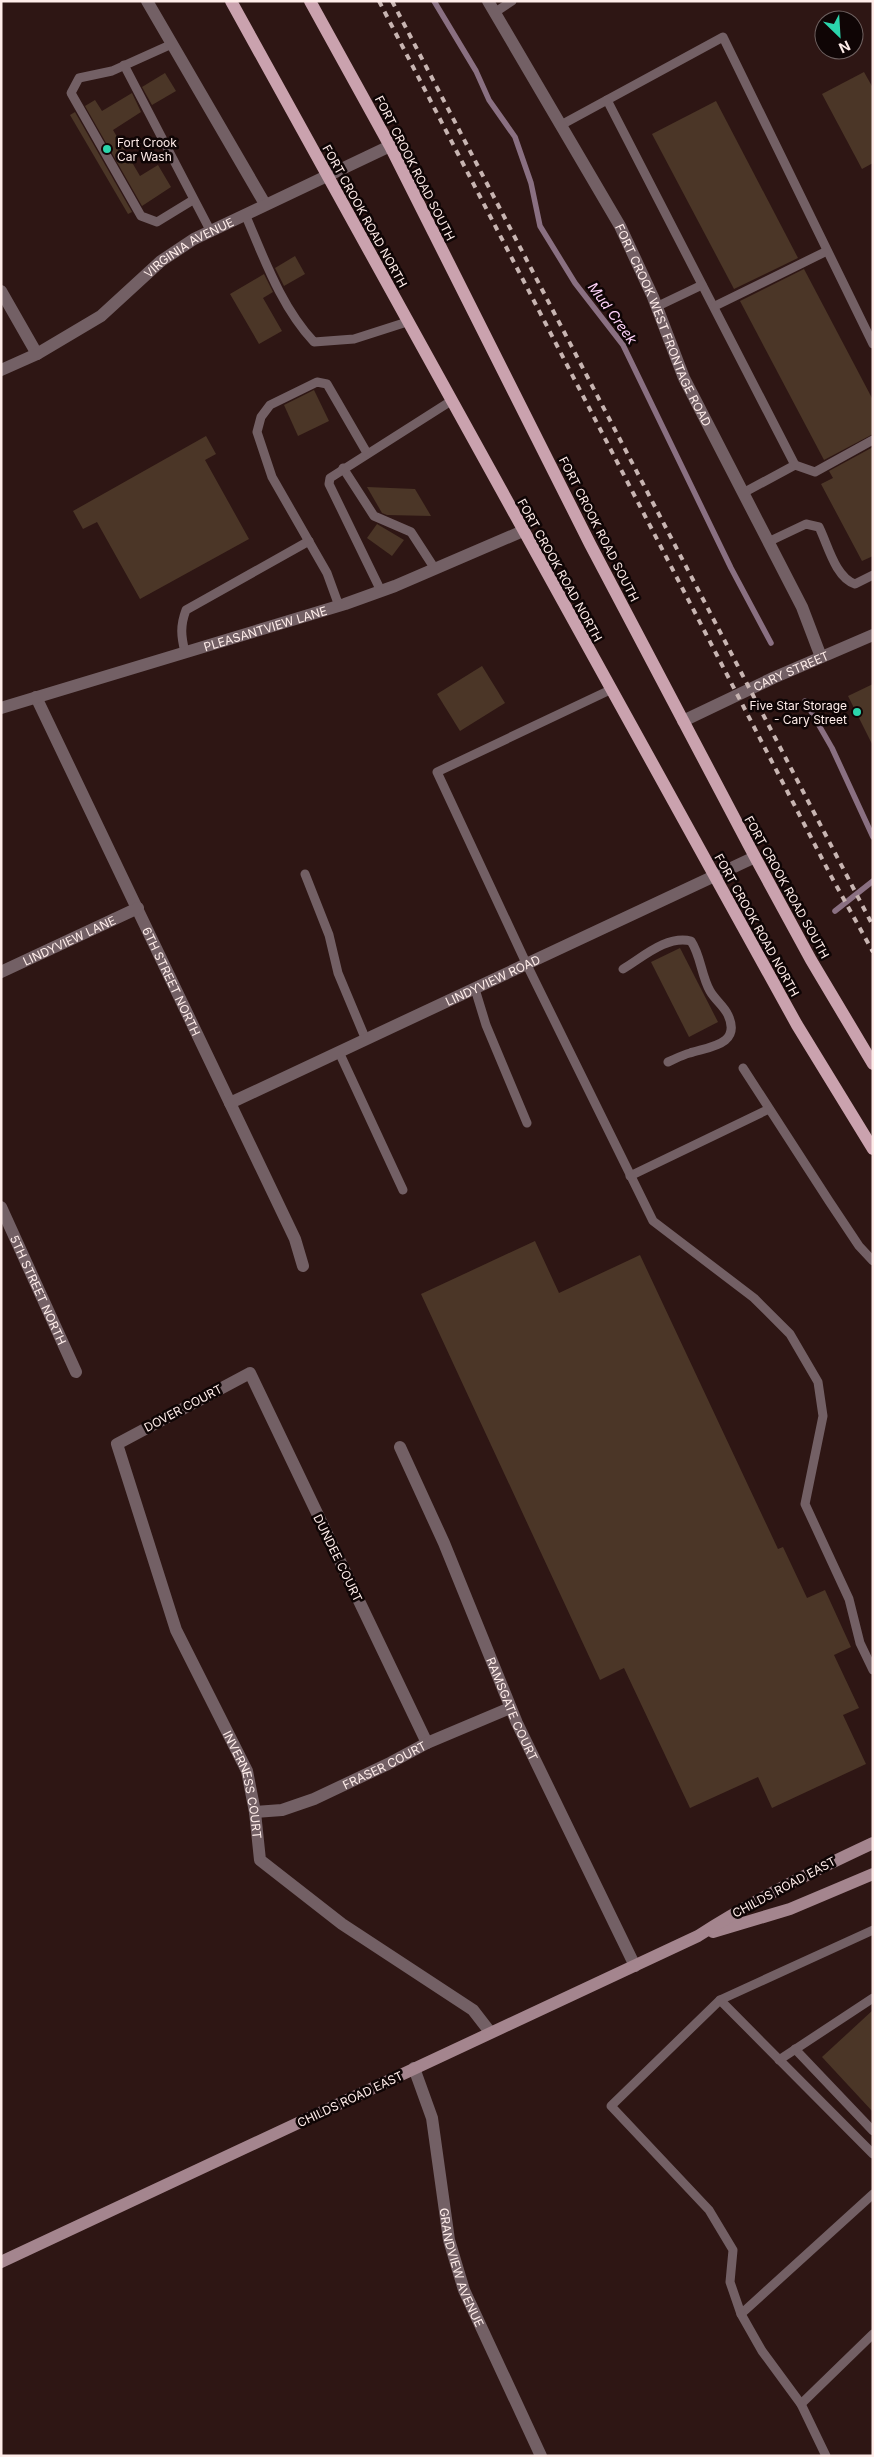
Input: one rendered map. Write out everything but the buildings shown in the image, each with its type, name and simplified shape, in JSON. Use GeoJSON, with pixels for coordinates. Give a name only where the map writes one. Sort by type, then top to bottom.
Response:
{"type":"FeatureCollection","features":[{"type":"Feature","properties":{"kind":"main road","name":"FORT CROOK ROAD NORTH"},"geometry":{"type":"LineString","coordinates":[[231,1],[804,1038],[873,1149]]}},
{"type":"Feature","properties":{"kind":"main road","name":"FORT CROOK ROAD SOUTH"},"geometry":{"type":"LineString","coordinates":[[310,1],[390,146],[590,544],[755,857],[811,960],[873,1064]]}},
{"type":"Feature","properties":{"kind":"street"},"geometry":{"type":"LineString","coordinates":[[147,1],[265,204]]}},
{"type":"Feature","properties":{"kind":"street","name":"FORT CROOK WEST FRONTAGE ROAD"},"geometry":{"type":"LineString","coordinates":[[488,1],[620,226],[656,307],[684,378],[802,607],[821,657]]}},
{"type":"Feature","properties":{"kind":"street","name":"VIRGINIA AVENUE"},"geometry":{"type":"LineString","coordinates":[[1,370],[37,354],[101,316],[161,260],[210,230],[390,146]]}},
{"type":"Feature","properties":{"kind":"street"},"geometry":{"type":"LineString","coordinates":[[1,291],[37,354]]}},
{"type":"Feature","properties":{"kind":"street","name":"PLEASANTVIEW LANE"},"geometry":{"type":"LineString","coordinates":[[1,708],[339,606],[435,569],[523,531]]}},
{"type":"Feature","properties":{"kind":"street","name":"CARY STREET"},"geometry":{"type":"LineString","coordinates":[[683,721],[873,635]]}},
{"type":"Feature","properties":{"kind":"street","name":"6TH STREET NORTH"},"geometry":{"type":"LineString","coordinates":[[36,697],[294,1239],[303,1266]]}},
{"type":"Feature","properties":{"kind":"street","name":"LINDYVIEW ROAD"},"geometry":{"type":"LineString","coordinates":[[230,1103],[755,857]]}},
{"type":"Feature","properties":{"kind":"street","name":"LINDYVIEW LANE"},"geometry":{"type":"LineString","coordinates":[[1,972],[138,908]]}},
{"type":"Feature","properties":{"kind":"street","name":"5TH STREET NORTH"},"geometry":{"type":"LineString","coordinates":[[1,1207],[76,1372]]}},
{"type":"Feature","properties":{"kind":"street","name":"DOVER COURT"},"geometry":{"type":"LineString","coordinates":[[117,1444],[250,1373]]}},
{"type":"Feature","properties":{"kind":"street","name":"DUNDEE COURT"},"geometry":{"type":"LineString","coordinates":[[250,1373],[427,1743]]}},
{"type":"Feature","properties":{"kind":"street","name":"INVERNESS COURT"},"geometry":{"type":"LineString","coordinates":[[117,1444],[176,1630],[248,1771],[260,1860],[342,1924],[473,2010],[490,2032]]}},
{"type":"Feature","properties":{"kind":"street","name":"RAMSGATE COURT"},"geometry":{"type":"LineString","coordinates":[[400,1447],[444,1543],[510,1708],[635,1966]]}},
{"type":"Feature","properties":{"kind":"street","name":"FRASER COURT"},"geometry":{"type":"LineString","coordinates":[[255,1812],[282,1810],[314,1799],[427,1743],[510,1708]]}},
{"type":"Feature","properties":{"kind":"street","name":"CHILDS ROAD EAST"},"geometry":{"type":"LineString","coordinates":[[1,2262],[698,1936],[758,1900],[873,1843]]}},
{"type":"Feature","properties":{"kind":"street","name":"CHILDS ROAD EAST"},"geometry":{"type":"LineString","coordinates":[[698,1936],[790,1909],[873,1874]]}},
{"type":"Feature","properties":{"kind":"street","name":"GRANDVIEW AVENUE"},"geometry":{"type":"LineString","coordinates":[[414,2068],[432,2118],[449,2240],[464,2290],[541,2456]]}},
{"type":"Feature","properties":{"kind":"lane"},"geometry":{"type":"LineString","coordinates":[[494,13],[512,1]]}},
{"type":"Feature","properties":{"kind":"lane"},"geometry":{"type":"LineString","coordinates":[[561,125],[722,37],[873,344]]}},
{"type":"Feature","properties":{"kind":"lane"},"geometry":{"type":"LineString","coordinates":[[172,44],[112,71],[79,78],[71,93],[141,216],[157,222],[193,200]]}},
{"type":"Feature","properties":{"kind":"lane"},"geometry":{"type":"LineString","coordinates":[[124,65],[210,230]]}},
{"type":"Feature","properties":{"kind":"lane"},"geometry":{"type":"LineString","coordinates":[[607,100],[702,285],[715,306],[795,465],[815,472],[873,440]]}},
{"type":"Feature","properties":{"kind":"lane"},"geometry":{"type":"LineString","coordinates":[[245,214],[267,265],[298,325],[314,342],[354,339],[407,322]]}},
{"type":"Feature","properties":{"kind":"lane"},"geometry":{"type":"LineString","coordinates":[[715,306],[827,251]]}},
{"type":"Feature","properties":{"kind":"lane"},"geometry":{"type":"LineString","coordinates":[[656,307],[702,285]]}},
{"type":"Feature","properties":{"kind":"lane"},"geometry":{"type":"LineString","coordinates":[[339,606],[327,573],[272,477],[258,432],[260,417],[270,405],[317,382],[327,384],[367,453]]}},
{"type":"Feature","properties":{"kind":"lane"},"geometry":{"type":"LineString","coordinates":[[381,591],[329,484],[330,478],[451,401]]}},
{"type":"Feature","properties":{"kind":"lane"},"geometry":{"type":"LineString","coordinates":[[743,493],[795,465]]}},
{"type":"Feature","properties":{"kind":"lane"},"geometry":{"type":"LineString","coordinates":[[343,468],[374,516],[412,532],[435,569]]}},
{"type":"Feature","properties":{"kind":"lane"},"geometry":{"type":"LineString","coordinates":[[768,542],[806,524],[819,527],[840,573],[846,581],[855,584],[873,575]]}},
{"type":"Feature","properties":{"kind":"lane"},"geometry":{"type":"LineString","coordinates":[[185,652],[180,633],[186,610],[308,541]]}},
{"type":"Feature","properties":{"kind":"lane"},"geometry":{"type":"LineString","coordinates":[[610,690],[437,772],[526,965],[653,1220],[754,1298],[790,1334],[818,1382],[823,1416],[805,1504],[849,1599],[860,1643],[873,1670]]}},
{"type":"Feature","properties":{"kind":"lane"},"geometry":{"type":"LineString","coordinates":[[305,874],[329,935],[338,973],[366,1040]]}},
{"type":"Feature","properties":{"kind":"lane"},"geometry":{"type":"LineString","coordinates":[[623,969],[672,941],[682,938],[691,941],[697,950],[710,990],[727,1013],[731,1029],[728,1037],[720,1044],[690,1052],[668,1062]]}},
{"type":"Feature","properties":{"kind":"lane"},"geometry":{"type":"LineString","coordinates":[[474,989],[486,1025],[527,1123]]}},
{"type":"Feature","properties":{"kind":"lane"},"geometry":{"type":"LineString","coordinates":[[339,1052],[403,1190]]}},
{"type":"Feature","properties":{"kind":"lane"},"geometry":{"type":"LineString","coordinates":[[743,1068],[859,1246],[873,1261]]}},
{"type":"Feature","properties":{"kind":"lane"},"geometry":{"type":"LineString","coordinates":[[630,1176],[769,1109]]}},
{"type":"Feature","properties":{"kind":"lane"},"geometry":{"type":"LineString","coordinates":[[826,2456],[801,2404],[762,2351],[741,2314],[730,2282],[734,2250],[709,2210],[611,2106],[720,2000],[873,1930]]}},
{"type":"Feature","properties":{"kind":"lane"},"geometry":{"type":"LineString","coordinates":[[779,2060],[873,1998]]}},
{"type":"Feature","properties":{"kind":"lane"},"geometry":{"type":"LineString","coordinates":[[720,2000],[873,2154]]}},
{"type":"Feature","properties":{"kind":"lane"},"geometry":{"type":"LineString","coordinates":[[796,2049],[873,2131]]}},
{"type":"Feature","properties":{"kind":"lane"},"geometry":{"type":"LineString","coordinates":[[741,2314],[873,2194]]}},
{"type":"Feature","properties":{"kind":"lane"},"geometry":{"type":"LineString","coordinates":[[801,2404],[872,2335]]}},
{"type":"Feature","properties":{"kind":"lane"},"geometry":{"type":"LineString","coordinates":[[818,2440],[833,2456]]}},
{"type":"Feature","properties":{"kind":"waterway","name":"Mud Creek"},"geometry":{"type":"LineString","coordinates":[[434,1],[476,71],[489,100],[515,137],[531,183],[540,226],[575,283],[623,345],[731,568],[771,643]]}},
{"type":"Feature","properties":{"kind":"waterway","name":"Mud Creek"},"geometry":{"type":"LineString","coordinates":[[805,701],[832,748],[873,837]]}},
{"type":"Feature","properties":{"kind":"waterway","name":"Mud Creek"},"geometry":{"type":"LineString","coordinates":[[835,911],[873,881]]}},
{"type":"Feature","properties":{"kind":"railway"},"geometry":{"type":"LineString","coordinates":[[379,1],[831,876],[873,952]]}},
{"type":"Feature","properties":{"kind":"railway"},"geometry":{"type":"LineString","coordinates":[[392,1],[873,926]]}},
{"type":"Feature","properties":{"kind":"place","name":"Fort Crook Car Wash"},"geometry":{"type":"Point","coordinates":[107,149]}},
{"type":"Feature","properties":{"kind":"place","name":"Five Star Storage - Cary Street"},"geometry":{"type":"Point","coordinates":[857,712]}}]}
